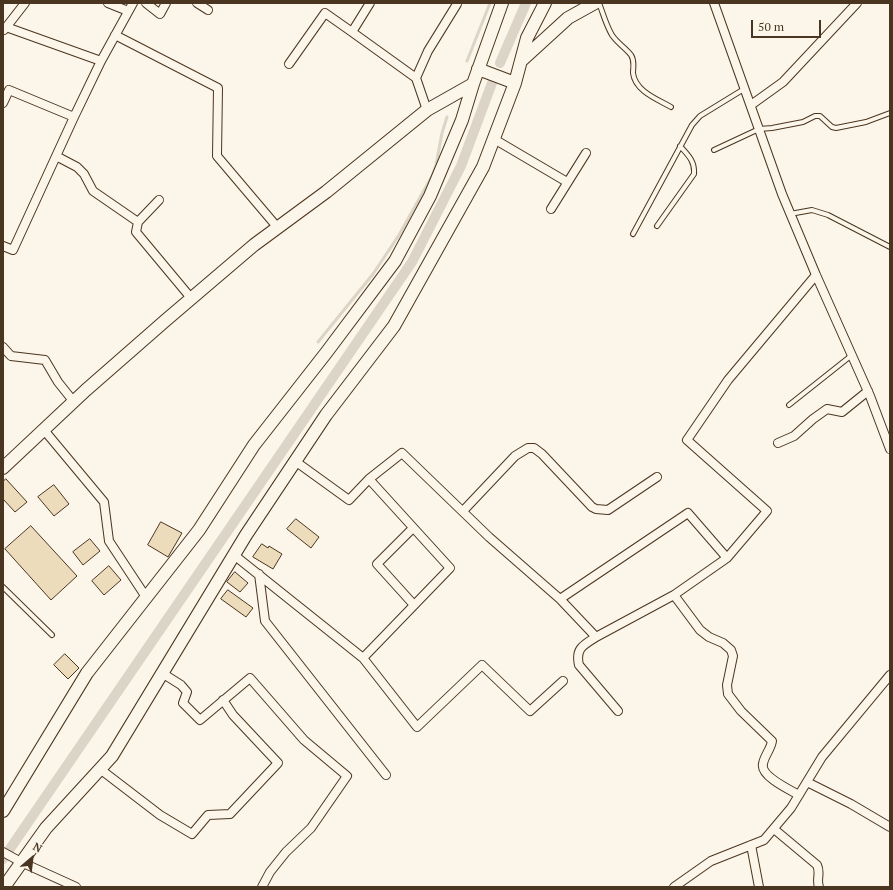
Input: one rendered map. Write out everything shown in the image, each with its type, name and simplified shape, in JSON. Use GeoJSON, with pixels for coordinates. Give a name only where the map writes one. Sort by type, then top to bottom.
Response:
{"type":"FeatureCollection","features":[{"type":"Feature","properties":{"kind":"street"},"geometry":{"type":"LineString","coordinates":[[25,3],[5,29],[101,61]]}},
{"type":"Feature","properties":{"kind":"street"},"geometry":{"type":"LineString","coordinates":[[108,3],[128,12]]}},
{"type":"Feature","properties":{"kind":"street"},"geometry":{"type":"LineString","coordinates":[[3,246],[13,250],[101,61],[133,3]]}},
{"type":"Feature","properties":{"kind":"street"},"geometry":{"type":"LineString","coordinates":[[146,3],[160,14],[166,3]]}},
{"type":"Feature","properties":{"kind":"street"},"geometry":{"type":"LineString","coordinates":[[197,3],[208,10]]}},
{"type":"Feature","properties":{"kind":"street"},"geometry":{"type":"LineString","coordinates":[[352,32],[370,3]]}},
{"type":"Feature","properties":{"kind":"street"},"geometry":{"type":"LineString","coordinates":[[3,468],[74,402],[191,298],[254,246],[326,192],[427,110],[473,84],[484,71],[502,3]]}},
{"type":"Feature","properties":{"kind":"street"},"geometry":{"type":"LineString","coordinates":[[522,60],[523,47],[545,3]]}},
{"type":"Feature","properties":{"kind":"street"},"geometry":{"type":"LineString","coordinates":[[4,887],[17,860],[112,756],[234,555],[295,461],[326,414],[394,326],[484,168],[494,139],[509,80],[522,60],[568,18],[595,3]]}},
{"type":"Feature","properties":{"kind":"street"},"geometry":{"type":"LineString","coordinates":[[714,3],[782,194],[816,275],[868,391],[890,449]]}},
{"type":"Feature","properties":{"kind":"street"},"geometry":{"type":"LineString","coordinates":[[750,105],[783,82],[857,3]]}},
{"type":"Feature","properties":{"kind":"street"},"geometry":{"type":"LineString","coordinates":[[416,78],[428,51],[457,4]]}},
{"type":"Feature","properties":{"kind":"street"},"geometry":{"type":"LineString","coordinates":[[289,64],[325,13],[416,78],[427,110]]}},
{"type":"Feature","properties":{"kind":"street"},"geometry":{"type":"LineString","coordinates":[[115,35],[218,88],[217,156],[278,228]]}},
{"type":"Feature","properties":{"kind":"street"},"geometry":{"type":"LineString","coordinates":[[484,71],[509,80]]}},
{"type":"Feature","properties":{"kind":"street"},"geometry":{"type":"LineString","coordinates":[[3,811],[87,673],[199,530],[254,445],[395,261],[430,196],[462,120],[473,84]]}},
{"type":"Feature","properties":{"kind":"street"},"geometry":{"type":"LineString","coordinates":[[3,103],[6,89],[74,117]]}},
{"type":"Feature","properties":{"kind":"street"},"geometry":{"type":"LineString","coordinates":[[494,139],[567,182]]}},
{"type":"Feature","properties":{"kind":"street"},"geometry":{"type":"LineString","coordinates":[[550,209],[586,153]]}},
{"type":"Feature","properties":{"kind":"street"},"geometry":{"type":"LineString","coordinates":[[56,156],[77,167],[84,174],[93,191],[138,222]]}},
{"type":"Feature","properties":{"kind":"street"},"geometry":{"type":"LineString","coordinates":[[159,200],[138,222],[136,232],[191,298]]}},
{"type":"Feature","properties":{"kind":"street"},"geometry":{"type":"LineString","coordinates":[[618,711],[579,665],[577,657],[579,651],[584,645],[596,637],[674,594],[727,558],[767,511],[687,440],[728,380],[816,275]]}},
{"type":"Feature","properties":{"kind":"street"},"geometry":{"type":"LineString","coordinates":[[3,347],[11,356],[45,360],[58,382],[74,402]]}},
{"type":"Feature","properties":{"kind":"street"},"geometry":{"type":"LineString","coordinates":[[778,443],[794,436],[827,409],[842,412],[868,391]]}},
{"type":"Feature","properties":{"kind":"street"},"geometry":{"type":"LineString","coordinates":[[44,430],[104,502],[109,541],[146,597]]}},
{"type":"Feature","properties":{"kind":"street"},"geometry":{"type":"LineString","coordinates":[[463,511],[515,456],[528,448],[534,448],[542,454],[592,507],[596,509],[608,510],[657,477]]}},
{"type":"Feature","properties":{"kind":"street"},"geometry":{"type":"LineString","coordinates":[[295,461],[349,500],[369,479],[402,453],[560,599],[596,637]]}},
{"type":"Feature","properties":{"kind":"street"},"geometry":{"type":"LineString","coordinates":[[363,658],[450,568],[369,479]]}},
{"type":"Feature","properties":{"kind":"street"},"geometry":{"type":"LineString","coordinates":[[560,599],[688,513],[727,558]]}},
{"type":"Feature","properties":{"kind":"street"},"geometry":{"type":"LineString","coordinates":[[413,528],[377,564],[414,605]]}},
{"type":"Feature","properties":{"kind":"street"},"geometry":{"type":"LineString","coordinates":[[234,555],[363,658],[417,727],[482,664],[530,711],[563,681]]}},
{"type":"Feature","properties":{"kind":"street"},"geometry":{"type":"LineString","coordinates":[[258,574],[265,621],[386,775]]}},
{"type":"Feature","properties":{"kind":"street"},"geometry":{"type":"LineString","coordinates":[[674,594],[700,630],[731,650],[733,656],[727,685],[728,694],[741,712],[771,738],[772,741],[762,767],[768,776],[799,795]]}},
{"type":"Feature","properties":{"kind":"street"},"geometry":{"type":"LineString","coordinates":[[162,674],[181,685],[187,692],[183,703],[200,720],[250,678],[304,740],[347,776],[311,828],[286,852],[270,872],[262,887]]}},
{"type":"Feature","properties":{"kind":"street"},"geometry":{"type":"LineString","coordinates":[[674,887],[711,861],[764,840],[791,808],[822,757],[890,675]]}},
{"type":"Feature","properties":{"kind":"street"},"geometry":{"type":"LineString","coordinates":[[100,769],[160,815],[192,834],[208,815],[230,814],[278,763],[233,715],[224,700]]}},
{"type":"Feature","properties":{"kind":"street"},"geometry":{"type":"LineString","coordinates":[[807,782],[852,804],[890,827]]}},
{"type":"Feature","properties":{"kind":"street"},"geometry":{"type":"LineString","coordinates":[[774,829],[817,865],[819,869],[817,880],[819,887]]}},
{"type":"Feature","properties":{"kind":"street"},"geometry":{"type":"LineString","coordinates":[[751,845],[759,887]]}},
{"type":"Feature","properties":{"kind":"street"},"geometry":{"type":"LineString","coordinates":[[3,852],[76,887]]}},
{"type":"Feature","properties":{"kind":"lane"},"geometry":{"type":"LineString","coordinates":[[598,3],[612,35],[631,56],[634,62],[633,72],[635,82],[653,97],[671,107]]}},
{"type":"Feature","properties":{"kind":"lane"},"geometry":{"type":"LineString","coordinates":[[633,234],[692,125],[700,116],[745,89]]}},
{"type":"Feature","properties":{"kind":"lane"},"geometry":{"type":"LineString","coordinates":[[714,150],[759,129],[803,122],[815,116],[820,116],[832,127],[836,128],[866,122],[890,113]]}},
{"type":"Feature","properties":{"kind":"lane"},"geometry":{"type":"LineString","coordinates":[[657,226],[694,174],[695,167],[680,146]]}},
{"type":"Feature","properties":{"kind":"lane"},"geometry":{"type":"LineString","coordinates":[[790,214],[812,210],[818,211],[890,247]]}},
{"type":"Feature","properties":{"kind":"lane"},"geometry":{"type":"LineString","coordinates":[[789,405],[852,355]]}},
{"type":"Feature","properties":{"kind":"lane"},"geometry":{"type":"LineString","coordinates":[[3,587],[52,635]]}},
{"type":"Feature","properties":{"kind":"building"},"geometry":{"type":"Polygon","coordinates":[[[6,479],[27,502],[15,512],[3,499],[3,482],[6,479]]]}},
{"type":"Feature","properties":{"kind":"building"},"geometry":{"type":"Polygon","coordinates":[[[54,485],[69,504],[54,516],[38,497],[54,485]]]}},
{"type":"Feature","properties":{"kind":"building"},"geometry":{"type":"Polygon","coordinates":[[[296,519],[319,537],[311,548],[287,529],[296,519]]]}},
{"type":"Feature","properties":{"kind":"building"},"geometry":{"type":"Polygon","coordinates":[[[161,522],[182,533],[168,557],[148,545],[161,522]]]}},
{"type":"Feature","properties":{"kind":"building"},"geometry":{"type":"Polygon","coordinates":[[[31,526],[77,576],[51,600],[5,549],[31,526]]]}},
{"type":"Feature","properties":{"kind":"building"},"geometry":{"type":"Polygon","coordinates":[[[90,539],[100,551],[83,565],[73,552],[90,539]]]}},
{"type":"Feature","properties":{"kind":"building"},"geometry":{"type":"Polygon","coordinates":[[[262,544],[268,548],[269,546],[282,554],[273,569],[253,557],[262,544]]]}},
{"type":"Feature","properties":{"kind":"building"},"geometry":{"type":"Polygon","coordinates":[[[109,566],[121,580],[104,595],[92,581],[109,566]]]}},
{"type":"Feature","properties":{"kind":"building"},"geometry":{"type":"Polygon","coordinates":[[[235,572],[248,583],[240,592],[227,582],[235,572]]]}},
{"type":"Feature","properties":{"kind":"building"},"geometry":{"type":"Polygon","coordinates":[[[228,590],[253,608],[246,617],[221,599],[228,590]]]}},
{"type":"Feature","properties":{"kind":"building"},"geometry":{"type":"Polygon","coordinates":[[[65,654],[79,668],[68,679],[54,665],[65,654]]]}},
{"type":"Feature","properties":{"kind":"waterway"},"geometry":{"type":"LineString","coordinates":[[467,61],[490,3]]}},
{"type":"Feature","properties":{"kind":"waterway"},"geometry":{"type":"LineString","coordinates":[[500,63],[526,3]]}},
{"type":"Feature","properties":{"kind":"waterway"},"geometry":{"type":"LineString","coordinates":[[3,859],[412,262],[461,166],[492,83]]}},
{"type":"Feature","properties":{"kind":"waterway"},"geometry":{"type":"LineString","coordinates":[[318,342],[373,274],[399,235],[432,176],[447,117]]}}]}
